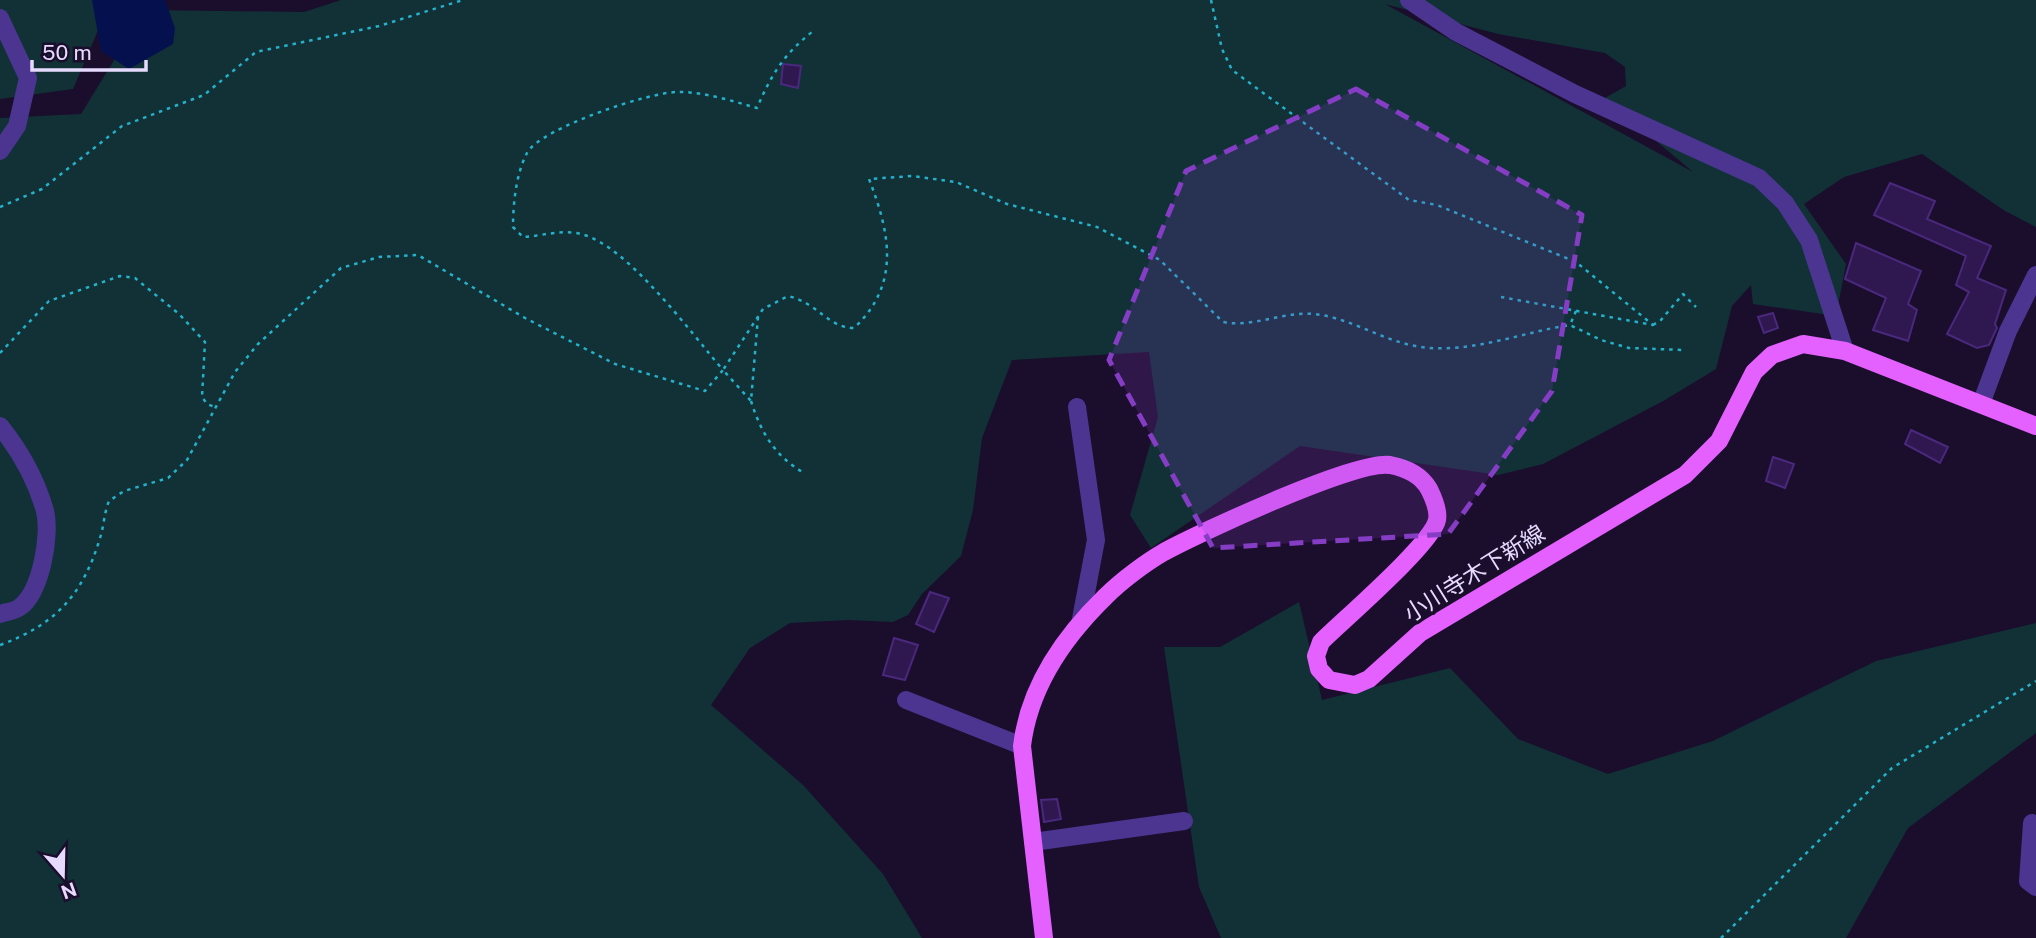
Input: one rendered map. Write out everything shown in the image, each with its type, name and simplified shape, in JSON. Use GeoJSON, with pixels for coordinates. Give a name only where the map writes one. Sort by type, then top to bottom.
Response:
{"type":"FeatureCollection","features":[{"type":"Feature","properties":{"kind":"main road","name":"小川寺木下新線"},"geometry":{"type":"LineString","coordinates":[[1044,938],[1021,746],[1024,724],[1037,688],[1054,658],[1080,624],[1106,595],[1163,553],[1325,480],[1363,468],[1389,465],[1423,480],[1434,500],[1437,520],[1424,541],[1321,642],[1316,656],[1319,669],[1329,680],[1355,685],[1369,679],[1420,633],[1685,475],[1719,441],[1754,372],[1772,355],[1803,344],[1845,351],[2036,426]]}},
{"type":"Feature","properties":{"kind":"street"},"geometry":{"type":"LineString","coordinates":[[1409,0],[1457,32],[1575,94],[1759,178],[1785,203],[1809,240],[1845,351]]}},
{"type":"Feature","properties":{"kind":"street"},"geometry":{"type":"LineString","coordinates":[[0,18],[28,78],[17,127],[0,151]]}},
{"type":"Feature","properties":{"kind":"street"},"geometry":{"type":"LineString","coordinates":[[1981,404],[2008,331],[2036,275]]}},
{"type":"Feature","properties":{"kind":"street"},"geometry":{"type":"LineString","coordinates":[[1077,407],[1096,540],[1080,624]]}},
{"type":"Feature","properties":{"kind":"street"},"geometry":{"type":"LineString","coordinates":[[0,426],[32,474],[46,514],[45,548],[39,578],[21,607],[0,614]]}},
{"type":"Feature","properties":{"kind":"street"},"geometry":{"type":"LineString","coordinates":[[906,700],[1021,746]]}},
{"type":"Feature","properties":{"kind":"street"},"geometry":{"type":"LineString","coordinates":[[1033,842],[1184,821]]}},
{"type":"Feature","properties":{"kind":"street"},"geometry":{"type":"LineString","coordinates":[[2032,822],[2028,881],[2036,887]]}},
{"type":"Feature","properties":{"kind":"path"},"geometry":{"type":"LineString","coordinates":[[0,207],[42,189],[122,126],[204,95],[256,52],[379,26],[463,0]]}},
{"type":"Feature","properties":{"kind":"path"},"geometry":{"type":"LineString","coordinates":[[1211,0],[1219,37],[1231,71],[1409,200],[1437,205],[1576,262],[1653,325]]}},
{"type":"Feature","properties":{"kind":"path"},"geometry":{"type":"LineString","coordinates":[[804,473],[775,450],[764,435],[751,401],[657,293],[608,245],[581,233],[557,232],[523,237],[513,227],[520,173],[527,152],[542,136],[653,96],[675,91],[698,93],[757,108],[771,75],[782,60],[812,32]]}},
{"type":"Feature","properties":{"kind":"path"},"geometry":{"type":"LineString","coordinates":[[0,645],[45,624],[63,610],[101,537],[109,501],[124,491],[168,478],[187,460],[243,362],[315,289],[341,268],[379,257],[418,255],[525,318],[615,364],[705,391],[723,370],[763,309],[788,296],[806,300],[841,328],[854,328],[868,314],[883,282],[888,247],[885,226],[869,179],[887,176],[956,182],[1016,207],[1097,227],[1160,260],[1223,323],[1234,324],[1286,313],[1312,314],[1359,325],[1403,344],[1444,349],[1570,325],[1601,340],[1629,348],[1683,350]]}},
{"type":"Feature","properties":{"kind":"path"},"geometry":{"type":"LineString","coordinates":[[0,353],[49,301],[96,281],[120,275],[135,278],[179,314],[205,342],[202,397],[207,404],[217,408]]}},
{"type":"Feature","properties":{"kind":"path"},"geometry":{"type":"LineString","coordinates":[[1501,298],[1653,325],[1661,320],[1683,294],[1696,307]]}},
{"type":"Feature","properties":{"kind":"path"},"geometry":{"type":"LineString","coordinates":[[1570,325],[1576,311]]}},
{"type":"Feature","properties":{"kind":"path"},"geometry":{"type":"LineString","coordinates":[[751,401],[758,317]]}},
{"type":"Feature","properties":{"kind":"path"},"geometry":{"type":"LineString","coordinates":[[1721,938],[1892,768],[2036,681]]}},
{"type":"Feature","properties":{"kind":"highlighted area"},"geometry":{"type":"Polygon","coordinates":[[[1356,89],[1582,215],[1552,391],[1448,534],[1213,548],[1109,360],[1186,171],[1356,89]]]}},
{"type":"Feature","properties":{"kind":"green space"},"geometry":{"type":"Polygon","coordinates":[[[0,0],[111,0],[73,89],[0,99],[0,0]]]}},
{"type":"Feature","properties":{"kind":"green space"},"geometry":{"type":"Polygon","coordinates":[[[341,0],[2036,0],[2036,227],[2005,211],[1922,154],[1844,177],[1804,204],[1846,264],[1836,316],[1753,304],[1751,285],[1732,306],[1716,369],[1665,400],[1543,464],[1498,475],[1300,446],[1151,548],[1130,515],[1158,417],[1149,352],[1012,360],[982,438],[973,510],[961,556],[922,594],[908,615],[893,622],[848,620],[790,623],[750,648],[711,705],[803,785],[883,874],[922,938],[0,938],[0,118],[81,114],[145,10],[304,12],[341,0]],[[1385,4],[1693,172],[1605,98],[1626,86],[1625,67],[1605,53],[1498,34],[1385,4]]]}},
{"type":"Feature","properties":{"kind":"green space"},"geometry":{"type":"Polygon","coordinates":[[[1299,602],[1322,700],[1450,668],[1518,739],[1608,774],[1713,741],[1876,661],[2036,623],[2036,733],[1908,828],[1846,938],[1221,938],[1199,887],[1164,647],[1220,647],[1299,602]]]}},
{"type":"Feature","properties":{"kind":"shaded area"},"geometry":{"type":"Polygon","coordinates":[[[92,0],[165,0],[175,28],[173,44],[129,69],[101,51],[92,0]]]}},
{"type":"Feature","properties":{"kind":"building"},"geometry":{"type":"Polygon","coordinates":[[[783,64],[801,66],[798,88],[781,84],[783,64]]]}},
{"type":"Feature","properties":{"kind":"building"},"geometry":{"type":"Polygon","coordinates":[[[1890,183],[1935,201],[1927,219],[1991,246],[1977,278],[2006,290],[1995,324],[1997,328],[1989,345],[1977,348],[1947,334],[1969,292],[1956,285],[1966,256],[1874,215],[1890,183]]]}},
{"type":"Feature","properties":{"kind":"building"},"geometry":{"type":"Polygon","coordinates":[[[1856,243],[1921,271],[1908,304],[1917,310],[1908,341],[1873,330],[1886,298],[1845,279],[1856,243]]]}},
{"type":"Feature","properties":{"kind":"building"},"geometry":{"type":"Polygon","coordinates":[[[1773,313],[1778,328],[1764,333],[1758,317],[1773,313]]]}},
{"type":"Feature","properties":{"kind":"building"},"geometry":{"type":"Polygon","coordinates":[[[1911,430],[1948,447],[1940,463],[1905,444],[1911,430]]]}},
{"type":"Feature","properties":{"kind":"building"},"geometry":{"type":"Polygon","coordinates":[[[1773,457],[1794,464],[1785,488],[1766,481],[1773,457]]]}},
{"type":"Feature","properties":{"kind":"building"},"geometry":{"type":"Polygon","coordinates":[[[930,592],[949,598],[934,632],[916,624],[930,592]]]}},
{"type":"Feature","properties":{"kind":"building"},"geometry":{"type":"Polygon","coordinates":[[[894,638],[918,645],[905,680],[883,675],[894,638]]]}},
{"type":"Feature","properties":{"kind":"building"},"geometry":{"type":"Polygon","coordinates":[[[1057,799],[1061,819],[1044,822],[1041,800],[1057,799]]]}}]}
